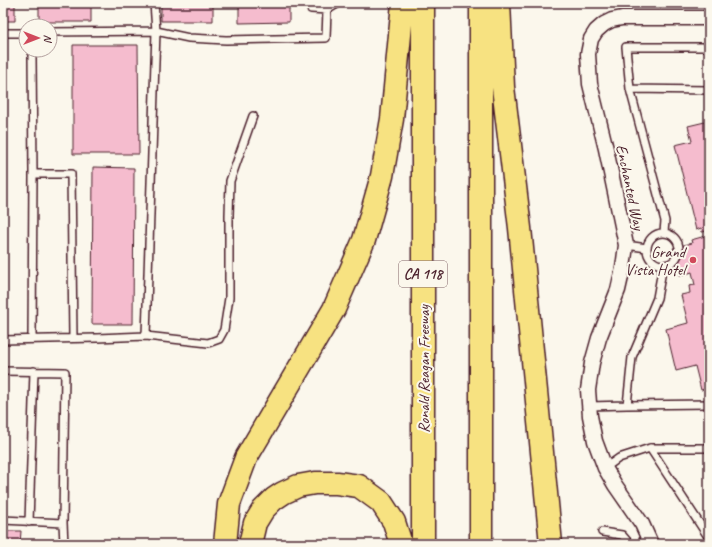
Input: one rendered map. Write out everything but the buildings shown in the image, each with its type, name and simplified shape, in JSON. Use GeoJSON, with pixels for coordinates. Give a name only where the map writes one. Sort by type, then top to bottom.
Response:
{"type":"FeatureCollection","features":[{"type":"Feature","properties":{"kind":"highway"},"geometry":{"type":"LineString","coordinates":[[225,544],[229,504],[246,458],[334,309],[364,240],[382,176],[392,119],[403,3]]}},
{"type":"Feature","properties":{"kind":"highway","name":"Ronald Reagan Freeway"},"geometry":{"type":"LineString","coordinates":[[423,3],[423,544]]}},
{"type":"Feature","properties":{"kind":"highway"},"geometry":{"type":"LineString","coordinates":[[481,3],[481,544]]}},
{"type":"Feature","properties":{"kind":"highway"},"geometry":{"type":"LineString","coordinates":[[499,3],[503,87],[520,228],[551,544]]}},
{"type":"Feature","properties":{"kind":"highway"},"geometry":{"type":"LineString","coordinates":[[250,544],[255,523],[263,510],[274,499],[298,486],[315,483],[337,483],[359,486],[381,502],[394,522],[401,544]]}},
{"type":"Feature","properties":{"kind":"street","name":"Enchanted Way"},"geometry":{"type":"LineString","coordinates":[[651,544],[642,524],[614,485],[605,468],[595,441],[590,416],[588,390],[592,363],[599,338],[618,290],[626,245],[606,149],[590,84],[588,54],[591,39],[596,31],[604,24],[612,20],[622,18],[709,18]]}},
{"type":"Feature","properties":{"kind":"lane"},"geometry":{"type":"LineString","coordinates":[[146,336],[156,31],[154,3]]}},
{"type":"Feature","properties":{"kind":"lane"},"geometry":{"type":"LineString","coordinates":[[311,3],[311,9],[327,10],[339,3]]}},
{"type":"Feature","properties":{"kind":"lane"},"geometry":{"type":"LineString","coordinates":[[58,32],[156,31],[189,38],[226,40],[326,38],[327,10]]}},
{"type":"Feature","properties":{"kind":"lane"},"geometry":{"type":"LineString","coordinates":[[3,33],[18,33]]}},
{"type":"Feature","properties":{"kind":"lane"},"geometry":{"type":"LineString","coordinates":[[664,232],[665,221],[630,89],[626,47],[709,47]]}},
{"type":"Feature","properties":{"kind":"lane"},"geometry":{"type":"LineString","coordinates":[[32,58],[32,339]]}},
{"type":"Feature","properties":{"kind":"lane"},"geometry":{"type":"LineString","coordinates":[[630,89],[709,90]]}},
{"type":"Feature","properties":{"kind":"lane"},"geometry":{"type":"LineString","coordinates":[[3,340],[146,336],[208,343],[219,339],[224,330],[228,298],[230,181],[253,116]]}},
{"type":"Feature","properties":{"kind":"lane"},"geometry":{"type":"LineString","coordinates":[[33,174],[71,174],[73,338]]}},
{"type":"Feature","properties":{"kind":"lane"},"geometry":{"type":"LineString","coordinates":[[664,232],[670,233],[678,241],[680,246],[677,257],[669,264],[663,265],[653,262],[647,253],[647,248],[650,238],[664,232]]}},
{"type":"Feature","properties":{"kind":"lane"},"geometry":{"type":"LineString","coordinates":[[626,245],[647,248]]}},
{"type":"Feature","properties":{"kind":"lane"},"geometry":{"type":"LineString","coordinates":[[627,405],[632,356],[657,298],[663,265]]}},
{"type":"Feature","properties":{"kind":"lane"},"geometry":{"type":"LineString","coordinates":[[3,370],[65,372],[64,544]]}},
{"type":"Feature","properties":{"kind":"lane"},"geometry":{"type":"LineString","coordinates":[[29,522],[34,371]]}},
{"type":"Feature","properties":{"kind":"lane"},"geometry":{"type":"LineString","coordinates":[[589,406],[709,404]]}},
{"type":"Feature","properties":{"kind":"lane"},"geometry":{"type":"LineString","coordinates":[[605,468],[619,458],[650,448],[709,448]]}},
{"type":"Feature","properties":{"kind":"lane"},"geometry":{"type":"LineString","coordinates":[[650,448],[709,538]]}},
{"type":"Feature","properties":{"kind":"lane"},"geometry":{"type":"LineString","coordinates":[[3,520],[64,523]]}},
{"type":"Feature","properties":{"kind":"lane"},"geometry":{"type":"LineString","coordinates":[[602,532],[622,535],[628,544]]}},
{"type":"Feature","properties":{"kind":"place","name":"Grand Vista Hotel"},"geometry":{"type":"Point","coordinates":[693,260]}}]}
